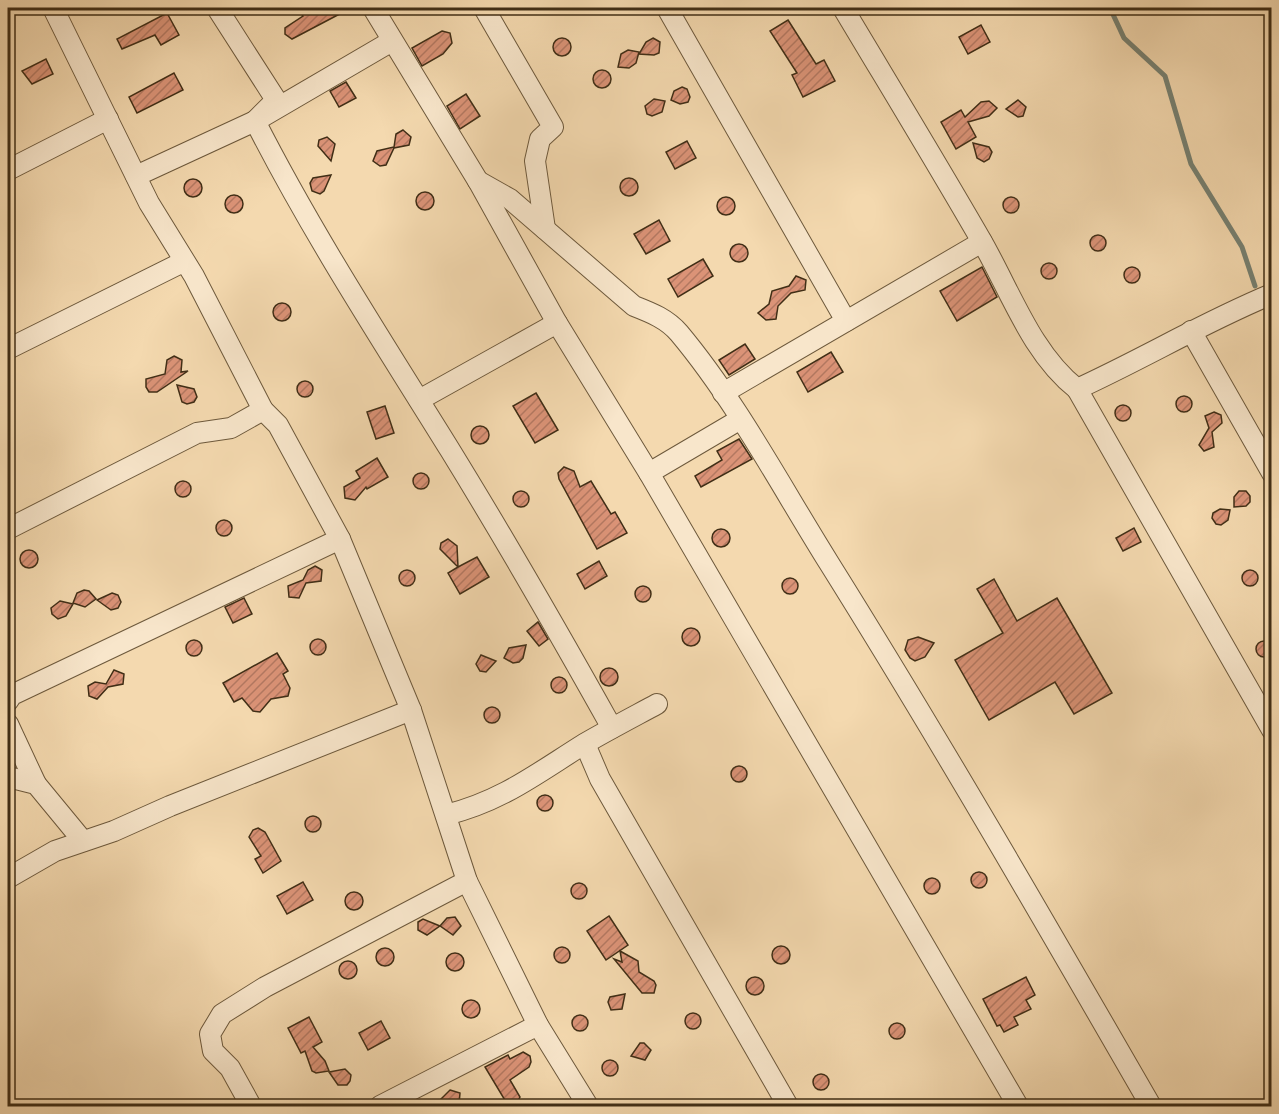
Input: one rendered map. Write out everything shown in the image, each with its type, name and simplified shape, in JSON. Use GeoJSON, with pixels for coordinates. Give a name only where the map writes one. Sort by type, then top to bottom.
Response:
{"type":"FeatureCollection","features":[{"type":"Feature","properties":{"kind":"street"},"geometry":{"type":"LineString","coordinates":[[52,8],[136,176],[231,344],[263,410],[278,425],[340,539],[411,710],[467,881],[538,1025],[588,1107]]}},
{"type":"Feature","properties":{"kind":"street"},"geometry":{"type":"LineString","coordinates":[[217,8],[276,100],[255,121]]}},
{"type":"Feature","properties":{"kind":"street"},"geometry":{"type":"LineString","coordinates":[[373,8],[478,182],[557,323],[649,473],[1018,1107]]}},
{"type":"Feature","properties":{"kind":"street"},"geometry":{"type":"LineString","coordinates":[[484,8],[554,127],[540,139],[535,160],[545,229]]}},
{"type":"Feature","properties":{"kind":"street"},"geometry":{"type":"LineString","coordinates":[[667,8],[846,321]]}},
{"type":"Feature","properties":{"kind":"street"},"geometry":{"type":"LineString","coordinates":[[843,8],[982,242],[1041,350],[1064,380],[1077,389],[1272,730]]}},
{"type":"Feature","properties":{"kind":"street"},"geometry":{"type":"LineString","coordinates":[[136,176],[255,121],[392,41]]}},
{"type":"Feature","properties":{"kind":"street"},"geometry":{"type":"LineString","coordinates":[[8,170],[108,119]]}},
{"type":"Feature","properties":{"kind":"street"},"geometry":{"type":"LineString","coordinates":[[255,121],[328,253],[549,616],[612,728]]}},
{"type":"Feature","properties":{"kind":"street"},"geometry":{"type":"LineString","coordinates":[[478,182],[510,199],[634,306],[659,316],[678,332],[723,393],[874,636],[1060,949],[1150,1107]]}},
{"type":"Feature","properties":{"kind":"street"},"geometry":{"type":"LineString","coordinates":[[723,393],[982,242]]}},
{"type":"Feature","properties":{"kind":"street"},"geometry":{"type":"LineString","coordinates":[[8,349],[183,262]]}},
{"type":"Feature","properties":{"kind":"street"},"geometry":{"type":"LineString","coordinates":[[1077,389],[1126,367],[1191,331],[1272,294]]}},
{"type":"Feature","properties":{"kind":"street"},"geometry":{"type":"LineString","coordinates":[[419,400],[557,323]]}},
{"type":"Feature","properties":{"kind":"street"},"geometry":{"type":"LineString","coordinates":[[1191,331],[1272,473]]}},
{"type":"Feature","properties":{"kind":"street"},"geometry":{"type":"LineString","coordinates":[[8,529],[197,433],[231,428],[263,410]]}},
{"type":"Feature","properties":{"kind":"street"},"geometry":{"type":"LineString","coordinates":[[649,473],[740,420]]}},
{"type":"Feature","properties":{"kind":"street"},"geometry":{"type":"LineString","coordinates":[[8,701],[12,695],[340,539]]}},
{"type":"Feature","properties":{"kind":"street"},"geometry":{"type":"LineString","coordinates":[[446,815],[478,807],[514,790],[585,744],[657,704]]}},
{"type":"Feature","properties":{"kind":"street"},"geometry":{"type":"LineString","coordinates":[[8,878],[55,851],[83,842],[411,710]]}},
{"type":"Feature","properties":{"kind":"street"},"geometry":{"type":"LineString","coordinates":[[8,724],[36,784],[83,842]]}},
{"type":"Feature","properties":{"kind":"street"},"geometry":{"type":"LineString","coordinates":[[585,744],[600,779],[788,1107]]}},
{"type":"Feature","properties":{"kind":"street"},"geometry":{"type":"LineString","coordinates":[[8,777],[36,784]]}},
{"type":"Feature","properties":{"kind":"street"},"geometry":{"type":"LineString","coordinates":[[250,1107],[230,1068],[213,1051],[210,1034],[222,1014],[265,987],[467,881]]}},
{"type":"Feature","properties":{"kind":"street"},"geometry":{"type":"LineString","coordinates":[[380,1107],[538,1025]]}},
{"type":"Feature","properties":{"kind":"building"},"geometry":{"type":"Polygon","coordinates":[[[298,8],[351,8],[292,39],[285,34],[285,28],[303,16],[298,8]]]}},
{"type":"Feature","properties":{"kind":"building"},"geometry":{"type":"Polygon","coordinates":[[[167,13],[179,35],[161,45],[155,35],[122,49],[117,39],[167,13]]]}},
{"type":"Feature","properties":{"kind":"building"},"geometry":{"type":"Polygon","coordinates":[[[788,20],[816,64],[824,60],[835,81],[803,97],[792,75],[797,73],[770,31],[788,20]]]}},
{"type":"Feature","properties":{"kind":"building"},"geometry":{"type":"Polygon","coordinates":[[[981,25],[990,42],[968,54],[959,37],[981,25]]]}},
{"type":"Feature","properties":{"kind":"building"},"geometry":{"type":"Polygon","coordinates":[[[442,31],[450,33],[452,43],[443,54],[422,66],[412,48],[442,31]]]}},
{"type":"Feature","properties":{"kind":"building"},"geometry":{"type":"Polygon","coordinates":[[[562,38],[568,41],[571,47],[568,53],[562,56],[556,53],[553,47],[556,41],[562,38]]]}},
{"type":"Feature","properties":{"kind":"building"},"geometry":{"type":"Polygon","coordinates":[[[653,38],[660,42],[659,53],[639,54],[646,42],[653,38]]]}},
{"type":"Feature","properties":{"kind":"building"},"geometry":{"type":"Polygon","coordinates":[[[628,50],[639,52],[636,63],[629,68],[618,67],[621,54],[628,50]]]}},
{"type":"Feature","properties":{"kind":"building"},"geometry":{"type":"Polygon","coordinates":[[[46,59],[53,74],[32,84],[22,71],[46,59]]]}},
{"type":"Feature","properties":{"kind":"building"},"geometry":{"type":"Polygon","coordinates":[[[602,70],[608,73],[611,79],[608,85],[602,88],[596,85],[593,79],[596,73],[602,70]]]}},
{"type":"Feature","properties":{"kind":"building"},"geometry":{"type":"Polygon","coordinates":[[[174,73],[183,90],[137,113],[129,97],[174,73]]]}},
{"type":"Feature","properties":{"kind":"building"},"geometry":{"type":"Polygon","coordinates":[[[346,82],[356,98],[339,107],[330,91],[346,82]]]}},
{"type":"Feature","properties":{"kind":"building"},"geometry":{"type":"Polygon","coordinates":[[[682,87],[687,89],[690,97],[688,102],[680,104],[671,100],[674,91],[682,87]]]}},
{"type":"Feature","properties":{"kind":"building"},"geometry":{"type":"Polygon","coordinates":[[[466,94],[480,116],[460,129],[447,106],[466,94]]]}},
{"type":"Feature","properties":{"kind":"building"},"geometry":{"type":"Polygon","coordinates":[[[654,99],[665,101],[662,112],[652,116],[647,114],[645,106],[654,99]]]}},
{"type":"Feature","properties":{"kind":"building"},"geometry":{"type":"Polygon","coordinates":[[[1018,100],[1026,107],[1023,116],[1018,117],[1006,109],[1018,100]]]}},
{"type":"Feature","properties":{"kind":"building"},"geometry":{"type":"Polygon","coordinates":[[[989,101],[997,108],[989,116],[968,122],[976,137],[956,149],[941,122],[961,110],[965,117],[981,102],[989,101]]]}},
{"type":"Feature","properties":{"kind":"building"},"geometry":{"type":"Polygon","coordinates":[[[403,130],[411,137],[409,145],[394,148],[386,165],[380,166],[373,161],[377,151],[394,147],[396,134],[403,130]]]}},
{"type":"Feature","properties":{"kind":"building"},"geometry":{"type":"Polygon","coordinates":[[[327,137],[335,144],[331,161],[318,146],[319,140],[327,137]]]}},
{"type":"Feature","properties":{"kind":"building"},"geometry":{"type":"Polygon","coordinates":[[[687,141],[696,158],[675,169],[666,152],[687,141]]]}},
{"type":"Feature","properties":{"kind":"building"},"geometry":{"type":"Polygon","coordinates":[[[973,143],[989,147],[992,152],[989,159],[984,162],[977,158],[973,143]]]}},
{"type":"Feature","properties":{"kind":"building"},"geometry":{"type":"Polygon","coordinates":[[[331,175],[324,191],[320,194],[312,191],[310,183],[313,178],[331,175]]]}},
{"type":"Feature","properties":{"kind":"building"},"geometry":{"type":"Polygon","coordinates":[[[629,178],[635,181],[638,187],[635,193],[629,196],[623,193],[620,187],[623,181],[629,178]]]}},
{"type":"Feature","properties":{"kind":"building"},"geometry":{"type":"Polygon","coordinates":[[[193,179],[199,182],[202,188],[199,194],[193,197],[187,194],[184,188],[187,182],[193,179]]]}},
{"type":"Feature","properties":{"kind":"building"},"geometry":{"type":"Polygon","coordinates":[[[425,192],[431,195],[434,201],[431,207],[425,210],[419,207],[416,201],[419,195],[425,192]]]}},
{"type":"Feature","properties":{"kind":"building"},"geometry":{"type":"Polygon","coordinates":[[[234,195],[240,198],[243,204],[240,210],[234,213],[228,210],[225,204],[228,198],[234,195]]]}},
{"type":"Feature","properties":{"kind":"building"},"geometry":{"type":"Polygon","coordinates":[[[726,197],[732,200],[735,206],[732,212],[726,215],[720,212],[717,206],[720,200],[726,197]]]}},
{"type":"Feature","properties":{"kind":"building"},"geometry":{"type":"Polygon","coordinates":[[[1008,197],[1014,197],[1019,205],[1017,211],[1008,213],[1003,208],[1003,202],[1008,197]]]}},
{"type":"Feature","properties":{"kind":"building"},"geometry":{"type":"Polygon","coordinates":[[[659,220],[670,241],[646,254],[634,234],[659,220]]]}},
{"type":"Feature","properties":{"kind":"building"},"geometry":{"type":"Polygon","coordinates":[[[1095,235],[1101,235],[1106,243],[1104,249],[1095,251],[1090,246],[1090,240],[1095,235]]]}},
{"type":"Feature","properties":{"kind":"building"},"geometry":{"type":"Polygon","coordinates":[[[739,244],[745,247],[748,253],[745,259],[739,262],[733,259],[730,253],[733,247],[739,244]]]}},
{"type":"Feature","properties":{"kind":"building"},"geometry":{"type":"Polygon","coordinates":[[[703,259],[713,276],[678,297],[668,279],[703,259]]]}},
{"type":"Feature","properties":{"kind":"building"},"geometry":{"type":"Polygon","coordinates":[[[1046,263],[1052,263],[1057,271],[1055,277],[1046,279],[1041,274],[1041,268],[1046,263]]]}},
{"type":"Feature","properties":{"kind":"building"},"geometry":{"type":"Polygon","coordinates":[[[982,267],[997,297],[957,321],[940,291],[982,267]]]}},
{"type":"Feature","properties":{"kind":"building"},"geometry":{"type":"Polygon","coordinates":[[[1129,267],[1135,267],[1140,275],[1138,281],[1129,283],[1124,278],[1124,272],[1129,267]]]}},
{"type":"Feature","properties":{"kind":"building"},"geometry":{"type":"Polygon","coordinates":[[[796,276],[806,280],[805,290],[791,293],[778,306],[776,319],[766,320],[758,313],[769,304],[772,291],[789,286],[796,276]]]}},
{"type":"Feature","properties":{"kind":"building"},"geometry":{"type":"Polygon","coordinates":[[[282,303],[288,306],[291,312],[288,318],[282,321],[276,318],[273,312],[276,306],[282,303]]]}},
{"type":"Feature","properties":{"kind":"building"},"geometry":{"type":"Polygon","coordinates":[[[745,344],[755,359],[729,375],[719,360],[745,344]]]}},
{"type":"Feature","properties":{"kind":"building"},"geometry":{"type":"Polygon","coordinates":[[[831,352],[843,372],[808,392],[797,372],[831,352]]]}},
{"type":"Feature","properties":{"kind":"building"},"geometry":{"type":"Polygon","coordinates":[[[174,356],[182,360],[181,372],[188,371],[157,392],[149,392],[146,379],[165,374],[167,360],[174,356]]]}},
{"type":"Feature","properties":{"kind":"building"},"geometry":{"type":"Polygon","coordinates":[[[302,381],[308,381],[313,389],[311,395],[302,397],[297,392],[297,386],[302,381]]]}},
{"type":"Feature","properties":{"kind":"building"},"geometry":{"type":"Polygon","coordinates":[[[177,385],[194,389],[197,397],[194,402],[187,404],[182,402],[177,385]]]}},
{"type":"Feature","properties":{"kind":"building"},"geometry":{"type":"Polygon","coordinates":[[[536,393],[558,430],[535,443],[513,406],[536,393]]]}},
{"type":"Feature","properties":{"kind":"building"},"geometry":{"type":"Polygon","coordinates":[[[1181,396],[1187,396],[1192,404],[1190,410],[1181,412],[1176,407],[1176,401],[1181,396]]]}},
{"type":"Feature","properties":{"kind":"building"},"geometry":{"type":"Polygon","coordinates":[[[1123,405],[1129,407],[1131,413],[1129,419],[1123,421],[1117,419],[1115,413],[1117,407],[1123,405]]]}},
{"type":"Feature","properties":{"kind":"building"},"geometry":{"type":"Polygon","coordinates":[[[385,406],[394,433],[376,439],[367,412],[385,406]]]}},
{"type":"Feature","properties":{"kind":"building"},"geometry":{"type":"Polygon","coordinates":[[[1214,412],[1221,415],[1222,423],[1212,432],[1214,447],[1204,451],[1199,445],[1209,428],[1205,416],[1214,412]]]}},
{"type":"Feature","properties":{"kind":"building"},"geometry":{"type":"Polygon","coordinates":[[[480,426],[486,429],[489,435],[486,441],[480,444],[474,441],[471,435],[474,429],[480,426]]]}},
{"type":"Feature","properties":{"kind":"building"},"geometry":{"type":"Polygon","coordinates":[[[739,439],[752,459],[701,487],[695,476],[722,460],[717,451],[739,439]]]}},
{"type":"Feature","properties":{"kind":"building"},"geometry":{"type":"Polygon","coordinates":[[[377,458],[388,477],[367,489],[366,487],[355,500],[345,498],[344,487],[360,478],[356,471],[377,458]]]}},
{"type":"Feature","properties":{"kind":"building"},"geometry":{"type":"Polygon","coordinates":[[[564,467],[574,471],[580,487],[591,481],[611,514],[615,512],[627,533],[597,549],[559,479],[558,473],[564,467]]]}},
{"type":"Feature","properties":{"kind":"building"},"geometry":{"type":"Polygon","coordinates":[[[418,473],[424,473],[429,481],[427,487],[418,489],[413,484],[413,478],[418,473]]]}},
{"type":"Feature","properties":{"kind":"building"},"geometry":{"type":"Polygon","coordinates":[[[180,481],[186,481],[191,489],[189,495],[180,497],[175,492],[175,486],[180,481]]]}},
{"type":"Feature","properties":{"kind":"building"},"geometry":{"type":"Polygon","coordinates":[[[518,491],[524,491],[529,499],[527,505],[518,507],[513,502],[513,496],[518,491]]]}},
{"type":"Feature","properties":{"kind":"building"},"geometry":{"type":"Polygon","coordinates":[[[1239,491],[1246,491],[1250,496],[1250,502],[1246,506],[1234,507],[1234,497],[1239,491]]]}},
{"type":"Feature","properties":{"kind":"building"},"geometry":{"type":"Polygon","coordinates":[[[1220,509],[1230,510],[1228,520],[1221,525],[1216,524],[1212,518],[1213,513],[1220,509]]]}},
{"type":"Feature","properties":{"kind":"building"},"geometry":{"type":"Polygon","coordinates":[[[221,520],[227,520],[232,528],[230,534],[221,536],[216,531],[216,525],[221,520]]]}},
{"type":"Feature","properties":{"kind":"building"},"geometry":{"type":"Polygon","coordinates":[[[1134,528],[1141,542],[1123,551],[1116,538],[1134,528]]]}},
{"type":"Feature","properties":{"kind":"building"},"geometry":{"type":"Polygon","coordinates":[[[721,529],[727,532],[730,538],[727,544],[721,547],[715,544],[712,538],[715,532],[721,529]]]}},
{"type":"Feature","properties":{"kind":"building"},"geometry":{"type":"Polygon","coordinates":[[[448,539],[457,546],[458,567],[440,549],[441,543],[448,539]]]}},
{"type":"Feature","properties":{"kind":"building"},"geometry":{"type":"Polygon","coordinates":[[[29,550],[35,553],[38,559],[35,565],[29,568],[23,565],[20,559],[23,553],[29,550]]]}},
{"type":"Feature","properties":{"kind":"building"},"geometry":{"type":"Polygon","coordinates":[[[477,557],[489,577],[460,594],[448,573],[477,557]]]}},
{"type":"Feature","properties":{"kind":"building"},"geometry":{"type":"Polygon","coordinates":[[[599,561],[607,576],[585,589],[577,574],[599,561]]]}},
{"type":"Feature","properties":{"kind":"building"},"geometry":{"type":"Polygon","coordinates":[[[315,566],[322,570],[321,581],[306,583],[299,598],[289,597],[288,586],[303,580],[308,570],[315,566]]]}},
{"type":"Feature","properties":{"kind":"building"},"geometry":{"type":"Polygon","coordinates":[[[404,570],[410,570],[415,578],[413,584],[404,586],[399,581],[399,575],[404,570]]]}},
{"type":"Feature","properties":{"kind":"building"},"geometry":{"type":"Polygon","coordinates":[[[1250,570],[1256,572],[1258,578],[1256,584],[1250,586],[1244,584],[1242,578],[1244,572],[1250,570]]]}},
{"type":"Feature","properties":{"kind":"building"},"geometry":{"type":"Polygon","coordinates":[[[787,578],[793,578],[798,586],[796,592],[787,594],[782,589],[782,583],[787,578]]]}},
{"type":"Feature","properties":{"kind":"building"},"geometry":{"type":"Polygon","coordinates":[[[994,579],[1017,621],[1057,598],[1112,693],[1074,714],[1055,682],[989,720],[955,660],[1003,633],[977,589],[994,579]]]}},
{"type":"Feature","properties":{"kind":"building"},"geometry":{"type":"Polygon","coordinates":[[[640,586],[646,586],[651,594],[649,600],[640,602],[635,597],[635,591],[640,586]]]}},
{"type":"Feature","properties":{"kind":"building"},"geometry":{"type":"Polygon","coordinates":[[[84,590],[89,591],[96,599],[85,607],[73,603],[77,593],[84,590]]]}},
{"type":"Feature","properties":{"kind":"building"},"geometry":{"type":"Polygon","coordinates":[[[112,593],[118,595],[121,602],[118,608],[111,610],[97,600],[112,593]]]}},
{"type":"Feature","properties":{"kind":"building"},"geometry":{"type":"Polygon","coordinates":[[[244,598],[252,614],[233,623],[225,607],[244,598]]]}},
{"type":"Feature","properties":{"kind":"building"},"geometry":{"type":"Polygon","coordinates":[[[60,601],[73,604],[66,616],[58,619],[52,614],[51,608],[60,601]]]}},
{"type":"Feature","properties":{"kind":"building"},"geometry":{"type":"Polygon","coordinates":[[[538,622],[548,639],[539,646],[527,631],[538,622]]]}},
{"type":"Feature","properties":{"kind":"building"},"geometry":{"type":"Polygon","coordinates":[[[691,628],[697,631],[700,637],[697,643],[691,646],[685,643],[682,637],[685,631],[691,628]]]}},
{"type":"Feature","properties":{"kind":"building"},"geometry":{"type":"Polygon","coordinates":[[[918,637],[934,643],[925,657],[915,661],[905,650],[908,640],[918,637]]]}},
{"type":"Feature","properties":{"kind":"building"},"geometry":{"type":"Polygon","coordinates":[[[315,639],[321,639],[326,647],[324,653],[315,655],[310,650],[310,644],[315,639]]]}},
{"type":"Feature","properties":{"kind":"building"},"geometry":{"type":"Polygon","coordinates":[[[191,640],[197,640],[202,648],[200,654],[191,656],[186,651],[186,645],[191,640]]]}},
{"type":"Feature","properties":{"kind":"building"},"geometry":{"type":"Polygon","coordinates":[[[1261,641],[1267,641],[1272,649],[1270,655],[1261,657],[1256,652],[1256,646],[1261,641]]]}},
{"type":"Feature","properties":{"kind":"building"},"geometry":{"type":"Polygon","coordinates":[[[526,645],[523,658],[519,662],[513,663],[504,658],[509,648],[526,645]]]}},
{"type":"Feature","properties":{"kind":"building"},"geometry":{"type":"Polygon","coordinates":[[[277,653],[288,671],[283,674],[290,688],[288,696],[271,699],[260,712],[253,711],[242,698],[234,702],[223,683],[277,653]]]}},
{"type":"Feature","properties":{"kind":"building"},"geometry":{"type":"Polygon","coordinates":[[[481,655],[496,661],[486,672],[480,671],[476,664],[481,655]]]}},
{"type":"Feature","properties":{"kind":"building"},"geometry":{"type":"Polygon","coordinates":[[[609,668],[615,671],[618,677],[615,683],[609,686],[603,683],[600,677],[603,671],[609,668]]]}},
{"type":"Feature","properties":{"kind":"building"},"geometry":{"type":"Polygon","coordinates":[[[114,670],[124,674],[123,684],[108,687],[97,699],[89,696],[88,686],[95,682],[106,684],[114,670]]]}},
{"type":"Feature","properties":{"kind":"building"},"geometry":{"type":"Polygon","coordinates":[[[556,677],[562,677],[567,685],[565,691],[556,693],[551,688],[551,682],[556,677]]]}},
{"type":"Feature","properties":{"kind":"building"},"geometry":{"type":"Polygon","coordinates":[[[489,707],[495,707],[500,715],[498,721],[489,723],[484,718],[484,712],[489,707]]]}},
{"type":"Feature","properties":{"kind":"building"},"geometry":{"type":"Polygon","coordinates":[[[736,766],[742,766],[747,774],[745,780],[736,782],[731,777],[731,771],[736,766]]]}},
{"type":"Feature","properties":{"kind":"building"},"geometry":{"type":"Polygon","coordinates":[[[542,795],[548,795],[553,803],[551,809],[542,811],[537,806],[537,800],[542,795]]]}},
{"type":"Feature","properties":{"kind":"building"},"geometry":{"type":"Polygon","coordinates":[[[310,816],[316,816],[321,824],[319,830],[310,832],[305,827],[305,821],[310,816]]]}},
{"type":"Feature","properties":{"kind":"building"},"geometry":{"type":"Polygon","coordinates":[[[258,828],[265,832],[281,861],[263,873],[255,859],[261,856],[249,837],[253,830],[258,828]]]}},
{"type":"Feature","properties":{"kind":"building"},"geometry":{"type":"Polygon","coordinates":[[[979,872],[985,874],[987,880],[985,886],[979,888],[973,886],[971,880],[973,874],[979,872]]]}},
{"type":"Feature","properties":{"kind":"building"},"geometry":{"type":"Polygon","coordinates":[[[932,878],[938,880],[940,886],[938,892],[932,894],[926,892],[924,886],[926,880],[932,878]]]}},
{"type":"Feature","properties":{"kind":"building"},"geometry":{"type":"Polygon","coordinates":[[[303,882],[313,900],[287,914],[277,896],[303,882]]]}},
{"type":"Feature","properties":{"kind":"building"},"geometry":{"type":"Polygon","coordinates":[[[576,883],[582,883],[587,891],[585,897],[576,899],[571,894],[571,888],[576,883]]]}},
{"type":"Feature","properties":{"kind":"building"},"geometry":{"type":"Polygon","coordinates":[[[354,892],[360,895],[363,901],[360,907],[354,910],[348,907],[345,901],[348,895],[354,892]]]}},
{"type":"Feature","properties":{"kind":"building"},"geometry":{"type":"Polygon","coordinates":[[[609,916],[628,945],[606,960],[587,931],[609,916]]]}},
{"type":"Feature","properties":{"kind":"building"},"geometry":{"type":"Polygon","coordinates":[[[455,917],[461,926],[453,935],[440,926],[447,918],[455,917]]]}},
{"type":"Feature","properties":{"kind":"building"},"geometry":{"type":"Polygon","coordinates":[[[423,919],[440,926],[427,935],[418,930],[418,922],[423,919]]]}},
{"type":"Feature","properties":{"kind":"building"},"geometry":{"type":"Polygon","coordinates":[[[781,946],[787,949],[790,955],[787,961],[781,964],[775,961],[772,955],[775,949],[781,946]]]}},
{"type":"Feature","properties":{"kind":"building"},"geometry":{"type":"Polygon","coordinates":[[[559,947],[565,947],[570,955],[568,961],[559,963],[554,958],[554,952],[559,947]]]}},
{"type":"Feature","properties":{"kind":"building"},"geometry":{"type":"Polygon","coordinates":[[[385,948],[391,951],[394,957],[391,963],[385,966],[379,963],[376,957],[379,951],[385,948]]]}},
{"type":"Feature","properties":{"kind":"building"},"geometry":{"type":"Polygon","coordinates":[[[620,951],[638,961],[639,972],[654,981],[656,985],[654,993],[642,993],[614,959],[622,962],[620,951]]]}},
{"type":"Feature","properties":{"kind":"building"},"geometry":{"type":"Polygon","coordinates":[[[455,953],[461,956],[464,962],[461,968],[455,971],[449,968],[446,962],[449,956],[455,953]]]}},
{"type":"Feature","properties":{"kind":"building"},"geometry":{"type":"Polygon","coordinates":[[[348,961],[354,964],[357,970],[354,976],[348,979],[342,976],[339,970],[342,964],[348,961]]]}},
{"type":"Feature","properties":{"kind":"building"},"geometry":{"type":"Polygon","coordinates":[[[755,977],[761,980],[764,986],[761,992],[755,995],[749,992],[746,986],[749,980],[755,977]]]}},
{"type":"Feature","properties":{"kind":"building"},"geometry":{"type":"Polygon","coordinates":[[[1026,977],[1035,995],[1026,1000],[1031,1009],[1014,1017],[1018,1025],[1004,1032],[1000,1025],[997,1026],[983,999],[1026,977]]]}},
{"type":"Feature","properties":{"kind":"building"},"geometry":{"type":"Polygon","coordinates":[[[625,994],[622,1009],[611,1010],[608,1002],[610,997],[625,994]]]}},
{"type":"Feature","properties":{"kind":"building"},"geometry":{"type":"Polygon","coordinates":[[[471,1000],[477,1003],[480,1009],[477,1015],[471,1018],[465,1015],[462,1009],[465,1003],[471,1000]]]}},
{"type":"Feature","properties":{"kind":"building"},"geometry":{"type":"Polygon","coordinates":[[[690,1013],[696,1013],[701,1021],[699,1027],[690,1029],[685,1024],[685,1018],[690,1013]]]}},
{"type":"Feature","properties":{"kind":"building"},"geometry":{"type":"Polygon","coordinates":[[[577,1015],[583,1015],[588,1023],[586,1029],[577,1031],[572,1026],[572,1020],[577,1015]]]}},
{"type":"Feature","properties":{"kind":"building"},"geometry":{"type":"Polygon","coordinates":[[[309,1017],[322,1042],[313,1047],[325,1061],[329,1071],[316,1073],[312,1071],[305,1051],[301,1053],[288,1028],[309,1017]]]}},
{"type":"Feature","properties":{"kind":"building"},"geometry":{"type":"Polygon","coordinates":[[[381,1021],[390,1038],[368,1050],[359,1033],[381,1021]]]}},
{"type":"Feature","properties":{"kind":"building"},"geometry":{"type":"Polygon","coordinates":[[[897,1023],[903,1025],[905,1031],[903,1037],[897,1039],[891,1037],[889,1031],[891,1025],[897,1023]]]}},
{"type":"Feature","properties":{"kind":"building"},"geometry":{"type":"Polygon","coordinates":[[[640,1043],[644,1043],[651,1050],[645,1060],[631,1056],[640,1043]]]}},
{"type":"Feature","properties":{"kind":"building"},"geometry":{"type":"Polygon","coordinates":[[[523,1052],[530,1056],[531,1062],[529,1067],[510,1080],[520,1097],[516,1104],[510,1105],[485,1067],[508,1055],[510,1059],[523,1052]]]}},
{"type":"Feature","properties":{"kind":"building"},"geometry":{"type":"Polygon","coordinates":[[[607,1060],[613,1060],[618,1068],[616,1074],[607,1076],[602,1071],[602,1065],[607,1060]]]}},
{"type":"Feature","properties":{"kind":"building"},"geometry":{"type":"Polygon","coordinates":[[[345,1069],[351,1075],[350,1081],[347,1085],[338,1085],[329,1072],[345,1069]]]}},
{"type":"Feature","properties":{"kind":"building"},"geometry":{"type":"Polygon","coordinates":[[[818,1074],[824,1074],[829,1082],[827,1088],[818,1090],[813,1085],[813,1079],[818,1074]]]}},
{"type":"Feature","properties":{"kind":"building"},"geometry":{"type":"Polygon","coordinates":[[[450,1090],[460,1093],[459,1104],[433,1107],[450,1090]]]}},
{"type":"Feature","properties":{"kind":"waterway"},"geometry":{"type":"LineString","coordinates":[[1110,8],[1124,38],[1165,76],[1191,164],[1242,247],[1255,286]]}}]}
